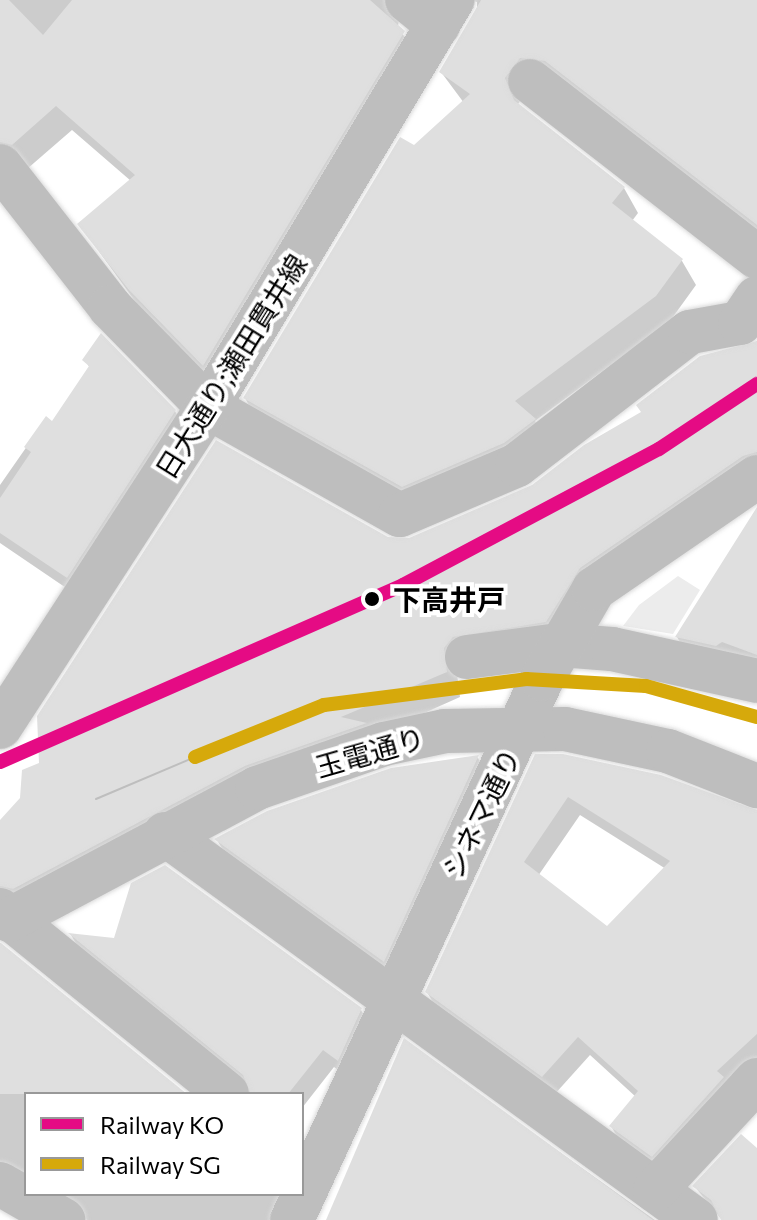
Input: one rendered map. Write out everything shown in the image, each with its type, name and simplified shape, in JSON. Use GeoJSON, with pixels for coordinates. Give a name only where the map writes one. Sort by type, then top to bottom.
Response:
{"type":"FeatureCollection","features":[{"type":"Feature","properties":{"kind":"street","name":"日大通り;瀬田貫井線"},"geometry":{"type":"LineString","coordinates":[[0,727],[208,407],[433,8]]}},
{"type":"Feature","properties":{"kind":"street"},"geometry":{"type":"LineString","coordinates":[[530,81],[757,257]]}},
{"type":"Feature","properties":{"kind":"street"},"geometry":{"type":"LineString","coordinates":[[0,166],[110,307],[208,407],[400,515],[517,465],[690,332],[740,323],[757,298]]}},
{"type":"Feature","properties":{"kind":"street","name":"シネマ通り"},"geometry":{"type":"LineString","coordinates":[[309,1160],[390,1002],[560,645],[594,589],[757,477]]}},
{"type":"Feature","properties":{"kind":"street"},"geometry":{"type":"LineString","coordinates":[[467,657],[560,645],[679,661],[757,681]]}},
{"type":"Feature","properties":{"kind":"street","name":"玉電通り"},"geometry":{"type":"LineString","coordinates":[[5,915],[257,788],[384,744],[445,731],[565,729],[668,751],[757,786]]}},
{"type":"Feature","properties":{"kind":"street"},"geometry":{"type":"LineString","coordinates":[[165,834],[390,1002],[696,1220]]}},
{"type":"Feature","properties":{"kind":"street"},"geometry":{"type":"LineString","coordinates":[[5,915],[225,1092]]}},
{"type":"Feature","properties":{"kind":"street"},"geometry":{"type":"LineString","coordinates":[[655,1190],[757,1080]]}},
{"type":"Feature","properties":{"kind":"street"},"geometry":{"type":"LineString","coordinates":[[0,1184],[60,1220]]}},
{"type":"Feature","properties":{"kind":"street","name":"シネマ通り"},"geometry":{"type":"LineString","coordinates":[[292,1220],[299,1196]]}},
{"type":"Feature","properties":{"kind":"shaded area"},"geometry":{"type":"Polygon","coordinates":[[[678,576],[700,590],[673,634],[623,626],[639,605],[678,576]]]}},
{"type":"Feature","properties":{"kind":"building"},"geometry":{"type":"Polygon","coordinates":[[[0,0],[9,0],[43,35],[72,0],[370,0],[405,31],[203,366],[129,290],[77,224],[135,175],[56,106],[12,145],[0,142],[0,0]]]}},
{"type":"Feature","properties":{"kind":"building"},"geometry":{"type":"Polygon","coordinates":[[[481,0],[757,0],[757,225],[545,61],[520,58],[505,78],[514,100],[625,187],[612,203],[683,259],[656,296],[515,401],[536,419],[504,443],[402,487],[243,398],[400,137],[414,145],[470,94],[439,72],[481,0]]]}},
{"type":"Feature","properties":{"kind":"building"},"geometry":{"type":"Polygon","coordinates":[[[101,333],[176,410],[67,578],[0,533],[0,498],[31,452],[24,447],[46,416],[52,421],[89,366],[82,360],[101,333]]]}},
{"type":"Feature","properties":{"kind":"building"},"geometry":{"type":"Polygon","coordinates":[[[757,341],[757,452],[743,456],[580,568],[546,622],[453,637],[444,648],[447,672],[341,717],[367,723],[245,766],[13,889],[0,886],[0,820],[20,798],[22,770],[39,763],[37,716],[216,440],[388,537],[409,538],[532,485],[584,445],[641,412],[636,405],[700,356],[757,341]]]}},
{"type":"Feature","properties":{"kind":"building"},"geometry":{"type":"Polygon","coordinates":[[[757,507],[757,655],[722,642],[716,646],[675,637],[757,507]]]}},
{"type":"Feature","properties":{"kind":"building"},"geometry":{"type":"Polygon","coordinates":[[[535,754],[563,754],[661,775],[757,810],[757,1034],[717,1071],[724,1077],[652,1157],[609,1126],[638,1091],[578,1037],[542,1077],[425,992],[535,754]],[[568,797],[524,862],[607,926],[670,861],[568,797]]]}},
{"type":"Feature","properties":{"kind":"building"},"geometry":{"type":"Polygon","coordinates":[[[479,755],[384,962],[214,839],[267,811],[391,768],[479,755]]]}},
{"type":"Feature","properties":{"kind":"building"},"geometry":{"type":"Polygon","coordinates":[[[165,865],[362,1008],[338,1061],[323,1050],[290,1092],[250,1092],[243,1075],[68,933],[114,938],[131,883],[165,865]]]}},
{"type":"Feature","properties":{"kind":"building"},"geometry":{"type":"Polygon","coordinates":[[[0,943],[185,1092],[24,1092],[0,1094],[0,943]]]}},
{"type":"Feature","properties":{"kind":"building"},"geometry":{"type":"Polygon","coordinates":[[[404,1038],[653,1220],[326,1220],[404,1038]]]}},
{"type":"Feature","properties":{"kind":"building"},"geometry":{"type":"Polygon","coordinates":[[[741,1134],[757,1148],[757,1220],[721,1220],[711,1200],[692,1186],[741,1134]]]}},
{"type":"Feature","properties":{"kind":"tram line"},"geometry":{"type":"LineString","coordinates":[[96,799],[195,757]]}},
{"type":"Feature","properties":{"kind":"rail line","name":"KO"},"geometry":{"type":"LineString","coordinates":[[0,762],[403,585],[659,449],[757,384]]}},
{"type":"Feature","properties":{"kind":"rail line","name":"SG"},"geometry":{"type":"LineString","coordinates":[[195,757],[324,705],[526,679],[646,686],[757,717]]}},
{"type":"Feature","properties":{"kind":"place","name":"下高井戸"},"geometry":{"type":"Point","coordinates":[372,599]}}]}
